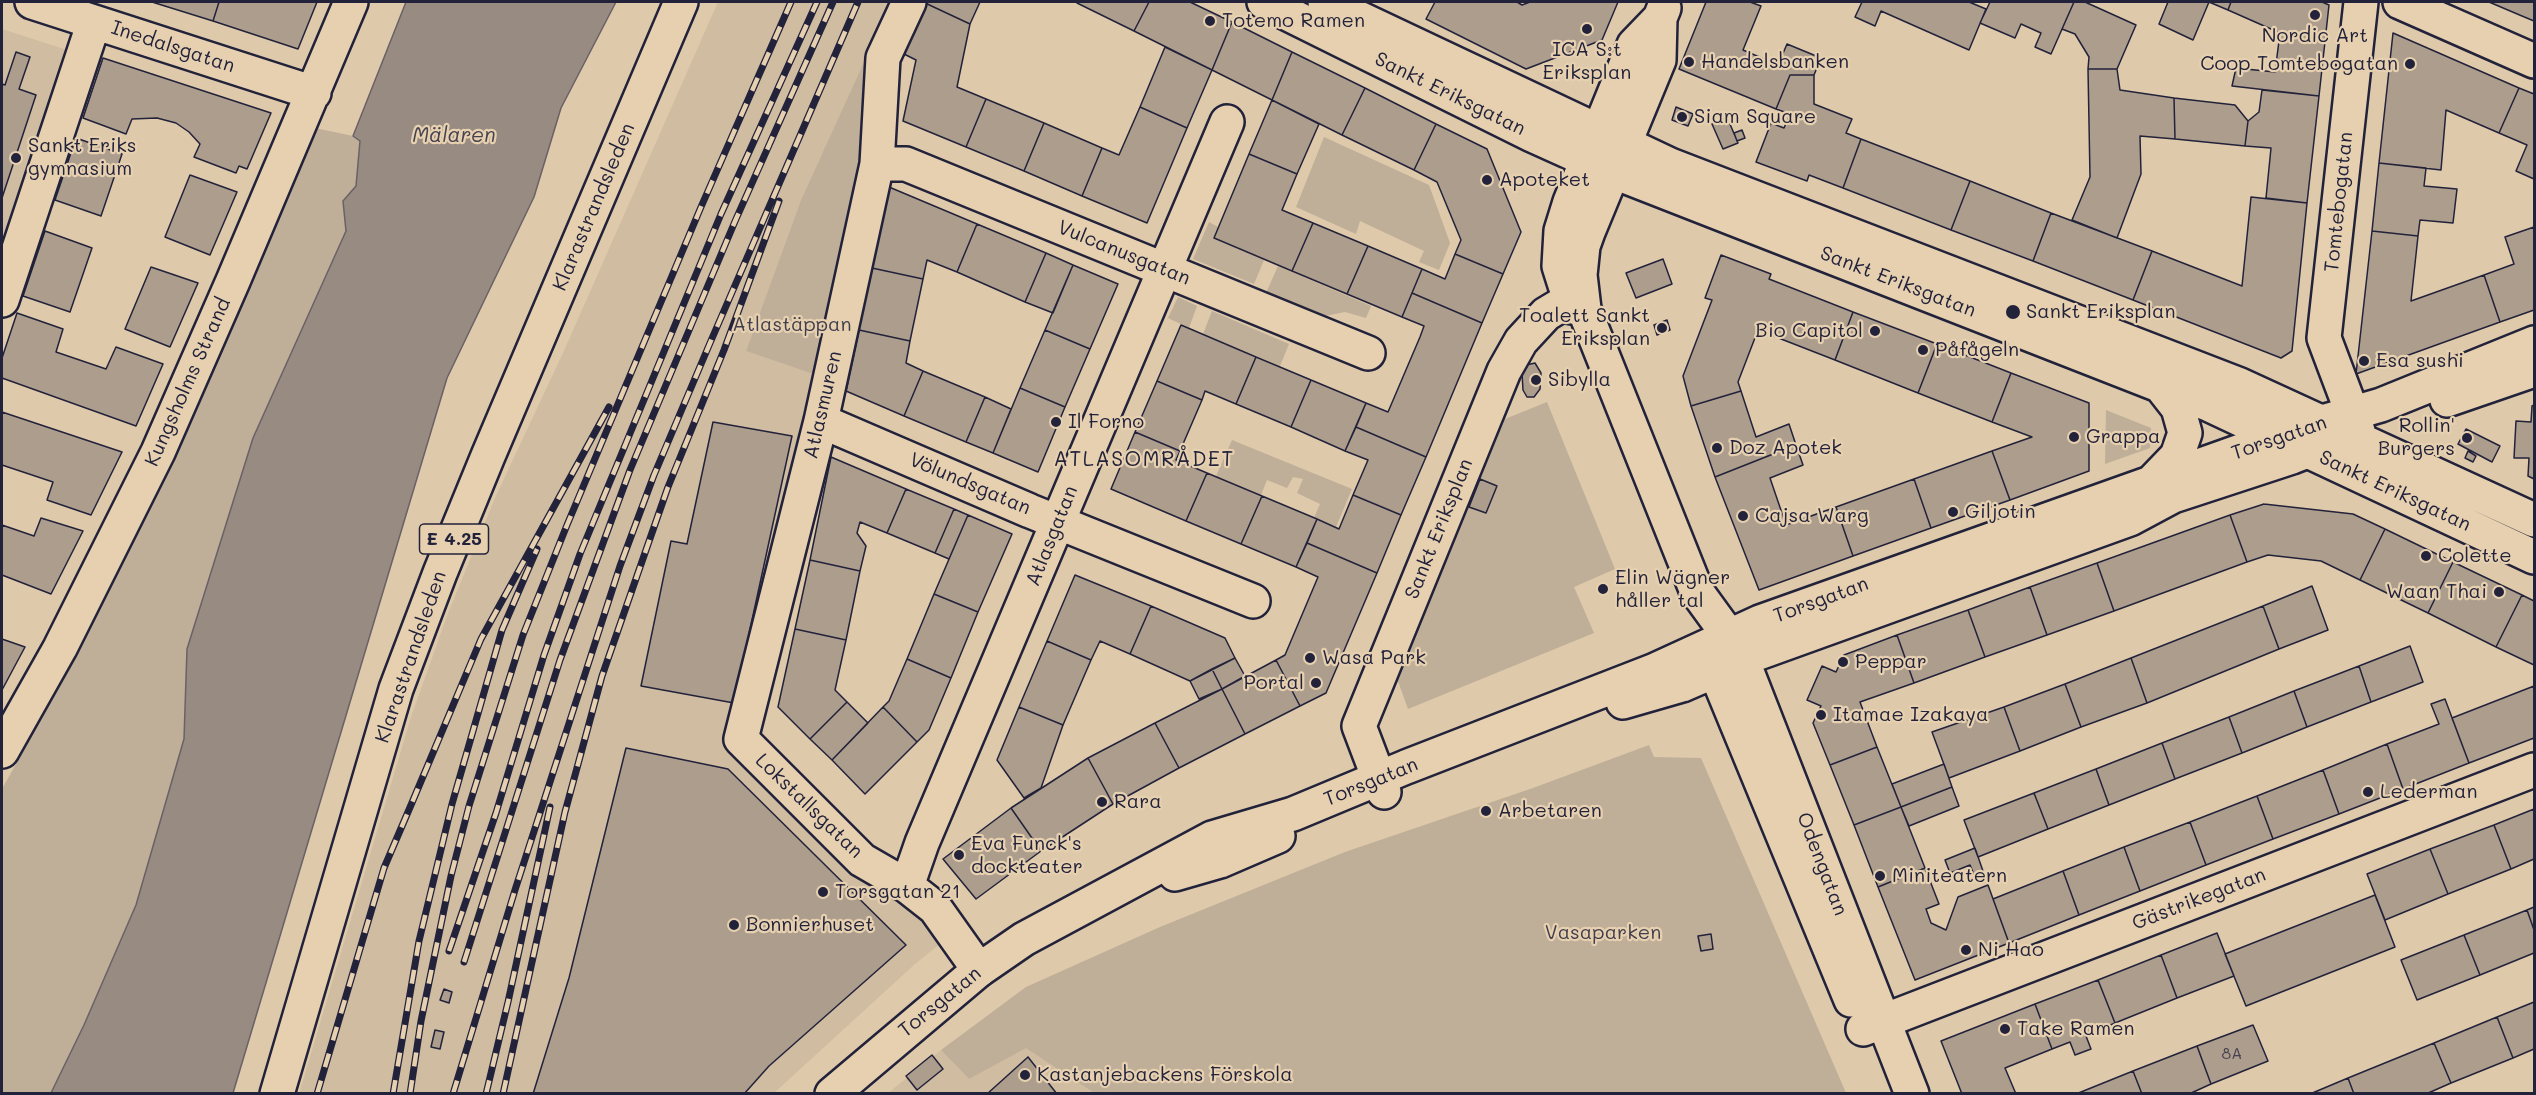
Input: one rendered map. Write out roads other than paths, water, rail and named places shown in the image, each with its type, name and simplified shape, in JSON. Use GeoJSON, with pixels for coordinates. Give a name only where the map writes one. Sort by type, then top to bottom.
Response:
{"type":"FeatureCollection","features":[{"type":"Feature","properties":{"kind":"main road","name":"Inedalsgatan"},"geometry":{"type":"LineString","coordinates":[[32,2],[314,93]]}},
{"type":"Feature","properties":{"kind":"main road","name":"Kungsholms Strand"},"geometry":{"type":"LineString","coordinates":[[2,751],[60,648],[158,452],[314,93],[351,2]]}},
{"type":"Feature","properties":{"kind":"main road","name":"Klarastrandsleden"},"geometry":{"type":"LineString","coordinates":[[277,1094],[396,689],[488,456],[681,2]]}},
{"type":"Feature","properties":{"kind":"main road","name":"Klarastrandsleden"},"geometry":{"type":"LineString","coordinates":[[291,1094],[411,695],[453,578],[695,2]]}},
{"type":"Feature","properties":{"kind":"main road","name":"Atlasmuren"},"geometry":{"type":"LineString","coordinates":[[741,739],[821,421],[877,164],[883,58],[909,2]]}},
{"type":"Feature","properties":{"kind":"main road","name":"Sankt Eriksgatan"},"geometry":{"type":"LineString","coordinates":[[1264,2],[1532,135],[1670,165],[2240,385],[2283,421]]}},
{"type":"Feature","properties":{"kind":"main road","name":"Sankt Eriksgatan"},"geometry":{"type":"LineString","coordinates":[[1325,2],[1606,152],[2160,385],[2328,435],[2535,520]]}},
{"type":"Feature","properties":{"kind":"main road","name":"Tomtebogatan"},"geometry":{"type":"LineString","coordinates":[[2347,399],[2324,338],[2361,2]]}},
{"type":"Feature","properties":{"kind":"main road"},"geometry":{"type":"LineString","coordinates":[[2400,2],[2535,60]]}},
{"type":"Feature","properties":{"kind":"main road"},"geometry":{"type":"LineString","coordinates":[[1663,10],[1634,45],[1606,152],[1561,231],[1559,266],[1567,292],[1584,309],[1723,653]]}},
{"type":"Feature","properties":{"kind":"main road"},"geometry":{"type":"LineString","coordinates":[[2,300],[94,21]]}},
{"type":"Feature","properties":{"kind":"main road","name":"Atlasgatan"},"geometry":{"type":"LineString","coordinates":[[907,886],[927,832],[1227,122]]}},
{"type":"Feature","properties":{"kind":"main road","name":"Vulcanusgatan"},"geometry":{"type":"LineString","coordinates":[[877,164],[906,164],[1368,353]]}},
{"type":"Feature","properties":{"kind":"main road","name":"Sankt Eriksplan"},"geometry":{"type":"LineString","coordinates":[[1382,785],[1359,726],[1504,371],[1521,341],[1546,314],[1561,305],[1584,309]]}},
{"type":"Feature","properties":{"kind":"main road","name":"Torsgatan"},"geometry":{"type":"LineString","coordinates":[[2328,435],[2381,405],[2458,375],[2490,359],[2535,343]]}},
{"type":"Feature","properties":{"kind":"main road"},"geometry":{"type":"LineString","coordinates":[[2283,421],[2449,364],[2490,359]]}},
{"type":"Feature","properties":{"kind":"main road","name":"Torsgatan"},"geometry":{"type":"LineString","coordinates":[[1723,653],[2130,519],[2173,496],[2328,435],[2535,370]]}},
{"type":"Feature","properties":{"kind":"main road"},"geometry":{"type":"LineString","coordinates":[[2151,482],[2177,456],[2186,433],[2178,408],[2160,385]]}},
{"type":"Feature","properties":{"kind":"main road","name":"Völundsgatan"},"geometry":{"type":"LineString","coordinates":[[821,421],[1253,601]]}},
{"type":"Feature","properties":{"kind":"main road","name":"Torsgatan"},"geometry":{"type":"LineString","coordinates":[[831,1094],[979,970],[1037,931],[1082,906],[1121,889],[1220,861],[1382,785],[1635,698],[1661,693],[1682,685],[1760,622],[2151,482],[2283,421]]}},
{"type":"Feature","properties":{"kind":"main road","name":"Sankt Eriksgatan"},"geometry":{"type":"LineString","coordinates":[[2328,435],[2342,466],[2535,557]]}},
{"type":"Feature","properties":{"kind":"main road"},"geometry":{"type":"LineString","coordinates":[[2130,519],[2173,512],[2290,473],[2321,466],[2342,466]]}},
{"type":"Feature","properties":{"kind":"main road","name":"Odengatan"},"geometry":{"type":"LineString","coordinates":[[1723,653],[1873,1025],[1912,1094]]}},
{"type":"Feature","properties":{"kind":"main road","name":"Lokstallsgatan"},"geometry":{"type":"LineString","coordinates":[[741,739],[862,860],[907,886],[935,908],[979,970]]}},
{"type":"Feature","properties":{"kind":"main road","name":"Gästrikegatan"},"geometry":{"type":"LineString","coordinates":[[1873,1025],[2535,770]]}},
{"type":"Feature","properties":{"kind":"main road","name":"Odengatan"},"geometry":{"type":"LineString","coordinates":[[1873,1025],[1890,1094]]}},
{"type":"Feature","properties":{"kind":"water","name":"Mälaren"},"geometry":{"type":"Polygon","coordinates":[[[406,2],[616,2],[561,108],[534,197],[447,378],[233,1093],[51,1093],[84,1025],[136,905],[184,739],[187,649],[253,438],[346,231],[343,201],[356,186],[360,141],[353,136],[406,2]]]}},
{"type":"Feature","properties":{"kind":"railway"},"geometry":{"type":"LineString","coordinates":[[410,1094],[421,1021],[451,876],[469,806],[523,635],[701,207],[791,2]]}},
{"type":"Feature","properties":{"kind":"railway"},"geometry":{"type":"LineString","coordinates":[[449,951],[496,813],[544,655],[580,554],[721,214],[817,2]]}},
{"type":"Feature","properties":{"kind":"railway"},"geometry":{"type":"LineString","coordinates":[[464,962],[560,660],[630,470],[736,219],[833,2]]}},
{"type":"Feature","properties":{"kind":"railway"},"geometry":{"type":"LineString","coordinates":[[453,1094],[515,890],[620,566],[654,475],[858,2]]}},
{"type":"Feature","properties":{"kind":"railway"},"geometry":{"type":"LineString","coordinates":[[503,1094],[565,812],[602,676],[668,487],[724,350],[779,201]]}},
{"type":"Feature","properties":{"kind":"railway"},"geometry":{"type":"LineString","coordinates":[[317,1094],[384,868],[481,639],[609,407]]}},
{"type":"Feature","properties":{"kind":"railway"},"geometry":{"type":"LineString","coordinates":[[393,1094],[419,941],[452,804],[502,630],[537,549]]}},
{"type":"Feature","properties":{"kind":"railway"},"geometry":{"type":"LineString","coordinates":[[486,1094],[550,807]]}},
{"type":"Feature","properties":{"kind":"place","name":"Nordic Art"},"geometry":{"type":"Point","coordinates":[2315,15]}},
{"type":"Feature","properties":{"kind":"place","name":"Totemo Ramen"},"geometry":{"type":"Point","coordinates":[1210,21]}},
{"type":"Feature","properties":{"kind":"place","name":"ICA S:t Eriksplan"},"geometry":{"type":"Point","coordinates":[1587,29]}},
{"type":"Feature","properties":{"kind":"place","name":"Handelsbanken"},"geometry":{"type":"Point","coordinates":[1689,62]}},
{"type":"Feature","properties":{"kind":"place","name":"Coop Tomtebogatan"},"geometry":{"type":"Point","coordinates":[2410,64]}},
{"type":"Feature","properties":{"kind":"place","name":"Siam Square"},"geometry":{"type":"Point","coordinates":[1682,117]}},
{"type":"Feature","properties":{"kind":"place","name":"Sankt Eriks gymnasium"},"geometry":{"type":"Point","coordinates":[16,158]}},
{"type":"Feature","properties":{"kind":"place","name":"Apoteket"},"geometry":{"type":"Point","coordinates":[1487,180]}},
{"type":"Feature","properties":{"kind":"place","name":"Sankt Eriksplan"},"geometry":{"type":"Point","coordinates":[2013,312]}},
{"type":"Feature","properties":{"kind":"place","name":"Toalett Sankt Eriksplan"},"geometry":{"type":"Point","coordinates":[1662,328]}},
{"type":"Feature","properties":{"kind":"place","name":"Bio Capitol"},"geometry":{"type":"Point","coordinates":[1875,331]}},
{"type":"Feature","properties":{"kind":"place","name":"Påfågeln"},"geometry":{"type":"Point","coordinates":[1923,350]}},
{"type":"Feature","properties":{"kind":"place","name":"Esa sushi"},"geometry":{"type":"Point","coordinates":[2364,361]}},
{"type":"Feature","properties":{"kind":"place","name":"Sibylla"},"geometry":{"type":"Point","coordinates":[1536,380]}},
{"type":"Feature","properties":{"kind":"place","name":"Il Forno"},"geometry":{"type":"Point","coordinates":[1056,422]}},
{"type":"Feature","properties":{"kind":"place","name":"Grappa"},"geometry":{"type":"Point","coordinates":[2074,437]}},
{"type":"Feature","properties":{"kind":"place","name":"Rollin' Burgers"},"geometry":{"type":"Point","coordinates":[2467,438]}},
{"type":"Feature","properties":{"kind":"place","name":"Doz Apotek"},"geometry":{"type":"Point","coordinates":[1717,448]}},
{"type":"Feature","properties":{"kind":"place","name":"Giljotin"},"geometry":{"type":"Point","coordinates":[1953,512]}},
{"type":"Feature","properties":{"kind":"place","name":"Cajsa Warg"},"geometry":{"type":"Point","coordinates":[1743,516]}},
{"type":"Feature","properties":{"kind":"place","name":"Colette"},"geometry":{"type":"Point","coordinates":[2426,556]}},
{"type":"Feature","properties":{"kind":"place","name":"Elin Wägner håller tal"},"geometry":{"type":"Point","coordinates":[1603,589]}},
{"type":"Feature","properties":{"kind":"place","name":"Waan Thai"},"geometry":{"type":"Point","coordinates":[2499,592]}},
{"type":"Feature","properties":{"kind":"place","name":"Wasa Park"},"geometry":{"type":"Point","coordinates":[1310,658]}},
{"type":"Feature","properties":{"kind":"place","name":"Peppar"},"geometry":{"type":"Point","coordinates":[1843,662]}},
{"type":"Feature","properties":{"kind":"place","name":"Portal"},"geometry":{"type":"Point","coordinates":[1316,683]}},
{"type":"Feature","properties":{"kind":"place","name":"Itamae Izakaya"},"geometry":{"type":"Point","coordinates":[1821,715]}},
{"type":"Feature","properties":{"kind":"place","name":"Lederman"},"geometry":{"type":"Point","coordinates":[2368,792]}},
{"type":"Feature","properties":{"kind":"place","name":"Rara"},"geometry":{"type":"Point","coordinates":[1102,802]}},
{"type":"Feature","properties":{"kind":"place","name":"Arbetaren"},"geometry":{"type":"Point","coordinates":[1486,811]}},
{"type":"Feature","properties":{"kind":"place","name":"Eva Funck's dockteater"},"geometry":{"type":"Point","coordinates":[959,855]}},
{"type":"Feature","properties":{"kind":"place","name":"Miniteatern"},"geometry":{"type":"Point","coordinates":[1880,876]}},
{"type":"Feature","properties":{"kind":"place","name":"Torsgatan 21"},"geometry":{"type":"Point","coordinates":[823,892]}},
{"type":"Feature","properties":{"kind":"place","name":"Bonnierhuset"},"geometry":{"type":"Point","coordinates":[734,925]}},
{"type":"Feature","properties":{"kind":"place","name":"Ni Hao"},"geometry":{"type":"Point","coordinates":[1966,950]}},
{"type":"Feature","properties":{"kind":"place","name":"Take Ramen"},"geometry":{"type":"Point","coordinates":[2005,1029]}},
{"type":"Feature","properties":{"kind":"place","name":"Kastanjebackens Förskola"},"geometry":{"type":"Point","coordinates":[1025,1075]}},
{"type":"Feature","properties":{"kind":"district","name":"ATLASOMRÅDET"},"geometry":{"type":"Point","coordinates":[1144,460]}},
{"type":"Feature","properties":{"kind":"park label","name":"Atlastäppan"},"geometry":{"type":"Point","coordinates":[792,325]}},
{"type":"Feature","properties":{"kind":"park label","name":"Vasaparken"},"geometry":{"type":"Point","coordinates":[1603,933]}}]}
